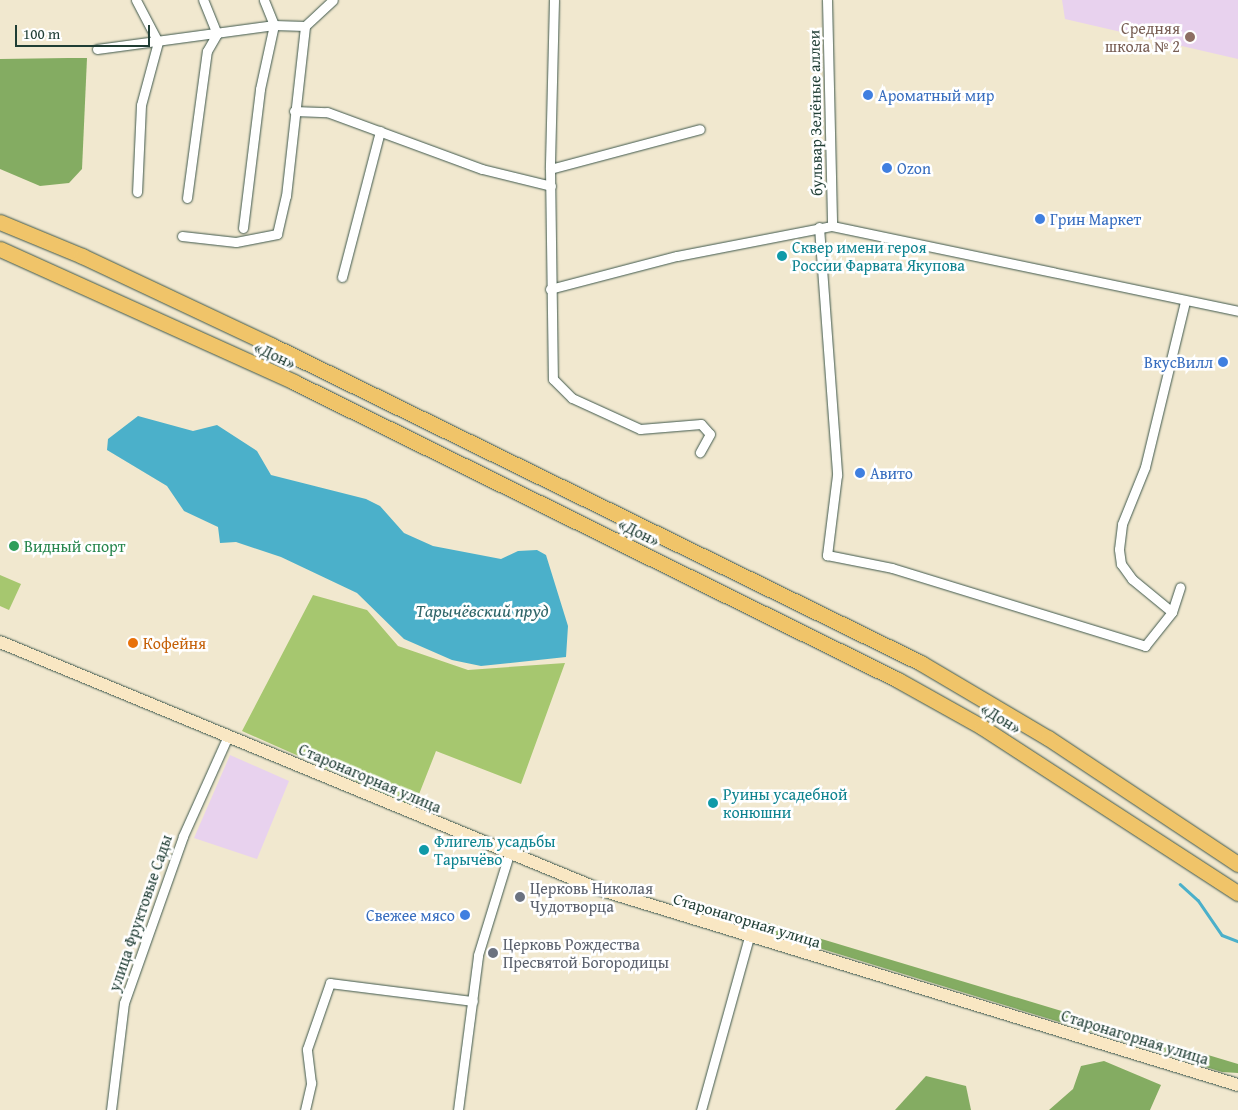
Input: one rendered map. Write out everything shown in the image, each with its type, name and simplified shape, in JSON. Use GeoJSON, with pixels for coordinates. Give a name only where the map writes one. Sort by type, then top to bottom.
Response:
{"type":"FeatureCollection","features":[{"type":"Feature","properties":{"kind":"highway","name":"«Дон»"},"geometry":{"type":"LineString","coordinates":[[0,222],[82,256],[271,345],[921,663],[1048,738],[1238,864]]}},
{"type":"Feature","properties":{"kind":"highway","name":"«Дон»"},"geometry":{"type":"LineString","coordinates":[[0,249],[294,382],[898,680],[982,727],[1238,893]]}},
{"type":"Feature","properties":{"kind":"main road","name":"Старонагорная улица"},"geometry":{"type":"LineString","coordinates":[[0,642],[509,854],[626,899],[749,938],[1238,1085]]}},
{"type":"Feature","properties":{"kind":"street"},"geometry":{"type":"LineString","coordinates":[[136,0],[158,42],[141,104],[137,192]]}},
{"type":"Feature","properties":{"kind":"street"},"geometry":{"type":"LineString","coordinates":[[203,0],[217,34]]}},
{"type":"Feature","properties":{"kind":"street"},"geometry":{"type":"LineString","coordinates":[[243,228],[260,88],[274,25],[264,0]]}},
{"type":"Feature","properties":{"kind":"street"},"geometry":{"type":"LineString","coordinates":[[182,236],[236,242],[277,234],[286,196],[305,26],[333,0]]}},
{"type":"Feature","properties":{"kind":"street"},"geometry":{"type":"LineString","coordinates":[[554,0],[550,170],[550,289],[553,380],[572,398],[640,429],[701,424],[710,434],[700,452]]}},
{"type":"Feature","properties":{"kind":"street","name":"бульвар Зелёные аллеи"},"geometry":{"type":"LineString","coordinates":[[828,0],[832,226]]}},
{"type":"Feature","properties":{"kind":"street"},"geometry":{"type":"LineString","coordinates":[[97,49],[274,25],[305,26]]}},
{"type":"Feature","properties":{"kind":"street"},"geometry":{"type":"LineString","coordinates":[[187,198],[207,51],[217,34]]}},
{"type":"Feature","properties":{"kind":"street"},"geometry":{"type":"LineString","coordinates":[[294,111],[327,112],[482,169],[551,186]]}},
{"type":"Feature","properties":{"kind":"street"},"geometry":{"type":"LineString","coordinates":[[550,170],[700,129]]}},
{"type":"Feature","properties":{"kind":"street"},"geometry":{"type":"LineString","coordinates":[[342,277],[380,131]]}},
{"type":"Feature","properties":{"kind":"street"},"geometry":{"type":"LineString","coordinates":[[550,289],[677,256],[832,226],[1089,277],[1185,302],[1238,311]]}},
{"type":"Feature","properties":{"kind":"street"},"geometry":{"type":"LineString","coordinates":[[819,227],[837,474],[827,555],[892,568],[1145,646],[1172,612],[1180,586]]}},
{"type":"Feature","properties":{"kind":"street"},"geometry":{"type":"LineString","coordinates":[[1172,612],[1132,579],[1121,564],[1119,548],[1122,524],[1145,466],[1185,302]]}},
{"type":"Feature","properties":{"kind":"street","name":"улица Фруктовые Сады"},"geometry":{"type":"LineString","coordinates":[[111,1110],[124,1003],[183,836],[228,736]]}},
{"type":"Feature","properties":{"kind":"street"},"geometry":{"type":"LineString","coordinates":[[458,1110],[478,956],[509,854]]}},
{"type":"Feature","properties":{"kind":"street"},"geometry":{"type":"LineString","coordinates":[[701,1110],[749,938]]}},
{"type":"Feature","properties":{"kind":"street"},"geometry":{"type":"LineString","coordinates":[[305,1110],[311,1083],[307,1049],[330,983],[473,1001]]}},
{"type":"Feature","properties":{"kind":"shaded area","name":"Средняя школа № 2"},"geometry":{"type":"Polygon","coordinates":[[[1062,0],[1238,0],[1238,59],[1065,19],[1062,0]]]}},
{"type":"Feature","properties":{"kind":"shaded area"},"geometry":{"type":"Polygon","coordinates":[[[230,755],[289,781],[257,859],[194,838],[230,755]]]}},
{"type":"Feature","properties":{"kind":"green space"},"geometry":{"type":"Polygon","coordinates":[[[87,58],[82,169],[69,183],[40,186],[0,169],[0,59],[87,58]]]}},
{"type":"Feature","properties":{"kind":"green space"},"geometry":{"type":"Polygon","coordinates":[[[0,575],[21,584],[9,610],[0,606],[0,575]]]}},
{"type":"Feature","properties":{"kind":"green space"},"geometry":{"type":"Polygon","coordinates":[[[313,595],[367,610],[398,646],[468,670],[565,663],[521,784],[436,751],[414,807],[242,731],[313,595]]]}},
{"type":"Feature","properties":{"kind":"green space"},"geometry":{"type":"Polygon","coordinates":[[[765,922],[1238,1064],[1238,1073],[1222,1072],[760,930],[765,922]]]}},
{"type":"Feature","properties":{"kind":"green space"},"geometry":{"type":"Polygon","coordinates":[[[1104,1061],[1161,1085],[1150,1110],[1049,1110],[1073,1089],[1081,1066],[1104,1061]]]}},
{"type":"Feature","properties":{"kind":"green space"},"geometry":{"type":"Polygon","coordinates":[[[926,1076],[966,1086],[971,1110],[895,1110],[926,1076]]]}},
{"type":"Feature","properties":{"kind":"water","name":"Тарычёвский пруд"},"geometry":{"type":"Polygon","coordinates":[[[138,416],[193,431],[217,425],[257,451],[271,475],[366,499],[380,506],[404,533],[433,546],[501,559],[518,551],[537,550],[546,555],[568,626],[566,657],[481,666],[452,660],[404,639],[357,593],[281,557],[236,542],[220,543],[218,527],[184,511],[167,486],[107,450],[108,439],[138,416]]]}},
{"type":"Feature","properties":{"kind":"waterway"},"geometry":{"type":"LineString","coordinates":[[1180,884],[1198,900],[1222,935],[1238,941]]}},
{"type":"Feature","properties":{"kind":"place","name":"Средняя школа № 2"},"geometry":{"type":"Point","coordinates":[1190,37]}},
{"type":"Feature","properties":{"kind":"place","name":"Ароматный мир"},"geometry":{"type":"Point","coordinates":[868,95]}},
{"type":"Feature","properties":{"kind":"place","name":"Ozon"},"geometry":{"type":"Point","coordinates":[887,168]}},
{"type":"Feature","properties":{"kind":"place","name":"Грин Маркет"},"geometry":{"type":"Point","coordinates":[1040,219]}},
{"type":"Feature","properties":{"kind":"place","name":"Сквер имени героя России Фарвата Якупова"},"geometry":{"type":"Point","coordinates":[782,256]}},
{"type":"Feature","properties":{"kind":"place","name":"ВкусВилл"},"geometry":{"type":"Point","coordinates":[1223,362]}},
{"type":"Feature","properties":{"kind":"place","name":"Авито"},"geometry":{"type":"Point","coordinates":[860,473]}},
{"type":"Feature","properties":{"kind":"place","name":"Видный спорт"},"geometry":{"type":"Point","coordinates":[14,546]}},
{"type":"Feature","properties":{"kind":"place","name":"Кофейня"},"geometry":{"type":"Point","coordinates":[133,643]}},
{"type":"Feature","properties":{"kind":"place","name":"Руины усадебной конюшни"},"geometry":{"type":"Point","coordinates":[713,803]}},
{"type":"Feature","properties":{"kind":"place","name":"Флигель усадьбы Тарычёво"},"geometry":{"type":"Point","coordinates":[424,850]}},
{"type":"Feature","properties":{"kind":"place","name":"Церковь Николая Чудотворца"},"geometry":{"type":"Point","coordinates":[520,897]}},
{"type":"Feature","properties":{"kind":"place","name":"Свежее мясо"},"geometry":{"type":"Point","coordinates":[465,915]}},
{"type":"Feature","properties":{"kind":"place","name":"Церковь Рождества Пресвятой Богородицы"},"geometry":{"type":"Point","coordinates":[493,953]}}]}
